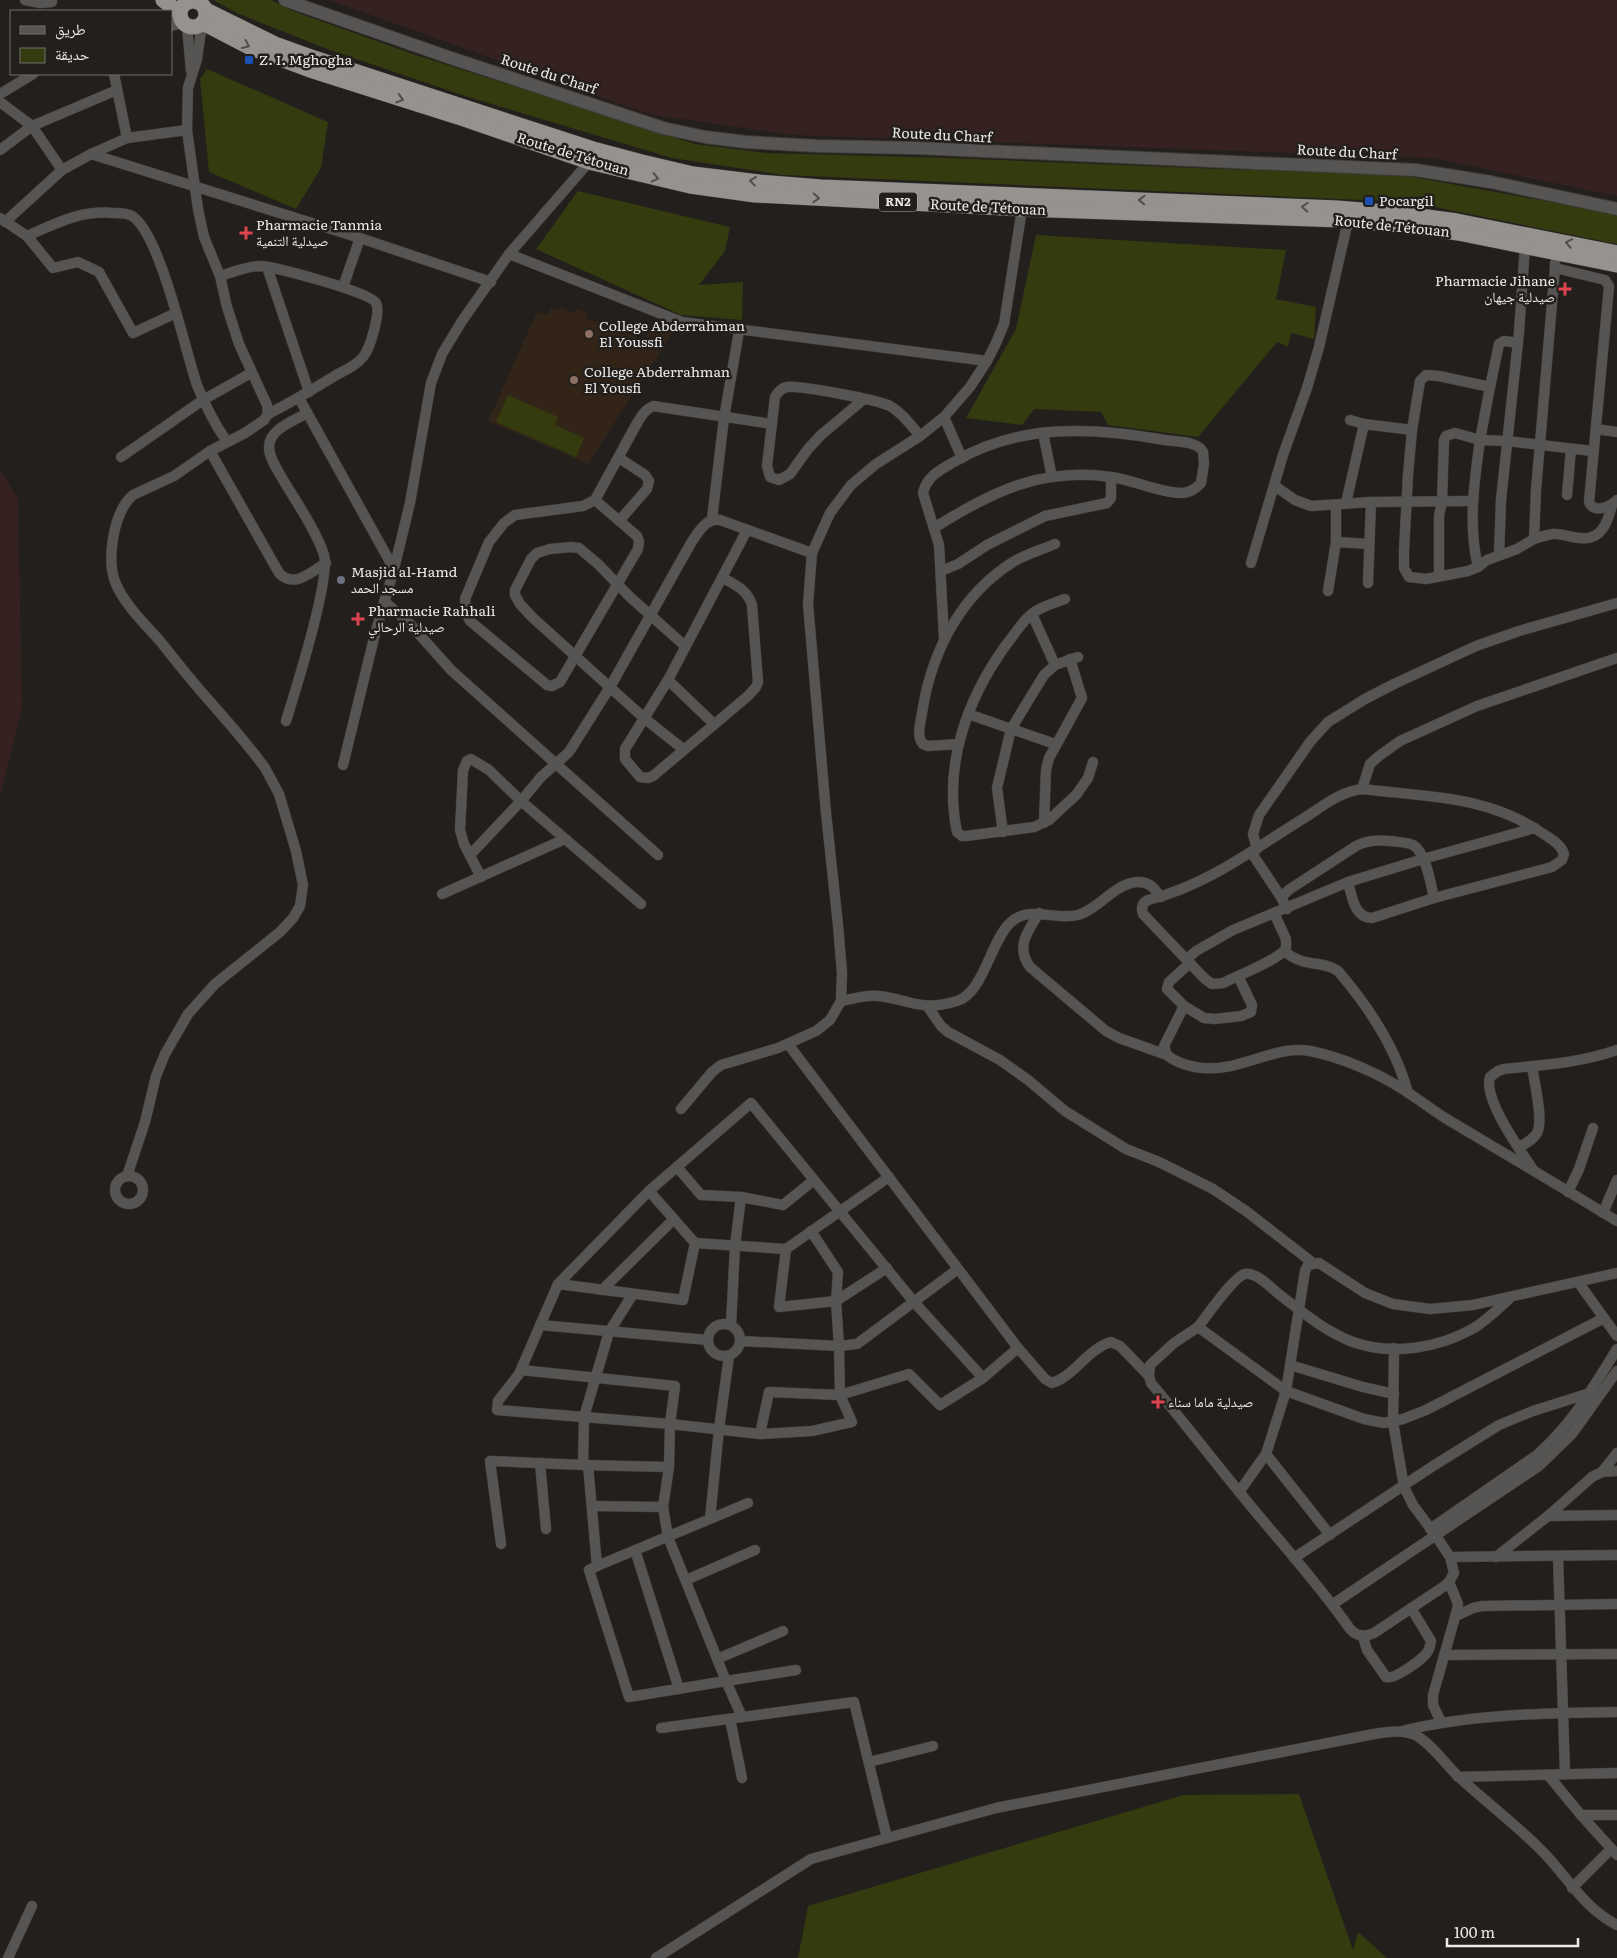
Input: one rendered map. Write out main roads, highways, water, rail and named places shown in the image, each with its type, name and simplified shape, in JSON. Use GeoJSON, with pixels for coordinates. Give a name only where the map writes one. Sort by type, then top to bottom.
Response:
{"type":"FeatureCollection","features":[{"type":"Feature","properties":{"kind":"highway","name":"Route de Tétouan"},"geometry":{"type":"LineString","coordinates":[[163,0],[191,13],[314,58],[593,149],[693,174],[821,187],[1337,208],[1397,213],[1457,221],[1617,253]]}},
{"type":"Feature","properties":{"kind":"highway","name":"Route de Tétouan"},"geometry":{"type":"LineString","coordinates":[[191,13],[251,48],[310,70],[458,117],[589,162],[690,186],[755,195],[1022,209],[1348,221],[1400,225],[1458,233],[1617,265]]}},
{"type":"Feature","properties":{"kind":"place","name":"Z. I. Mghogha"},"geometry":{"type":"Point","coordinates":[249,60]}},
{"type":"Feature","properties":{"kind":"place","name":"Pocargil"},"geometry":{"type":"Point","coordinates":[1369,201]}},
{"type":"Feature","properties":{"kind":"place","name":"Pharmacie Tanmia صيدلية التنمية"},"geometry":{"type":"Point","coordinates":[246,233]}},
{"type":"Feature","properties":{"kind":"place","name":"Pharmacie Jihane صيدلية جيهان"},"geometry":{"type":"Point","coordinates":[1565,289]}},
{"type":"Feature","properties":{"kind":"place","name":"College Abderrahman El Youssfi"},"geometry":{"type":"Point","coordinates":[589,334]}},
{"type":"Feature","properties":{"kind":"place","name":"College Abderrahman El Yousfi"},"geometry":{"type":"Point","coordinates":[574,380]}},
{"type":"Feature","properties":{"kind":"place","name":"Masjid al-Hamd مسجد الحمد"},"geometry":{"type":"Point","coordinates":[341,580]}},
{"type":"Feature","properties":{"kind":"place","name":"Pharmacie Rahhali صيدلية الرحالي"},"geometry":{"type":"Point","coordinates":[358,619]}},
{"type":"Feature","properties":{"kind":"place","name":"صيدلية ماما سناء"},"geometry":{"type":"Point","coordinates":[1158,1402]}}]}
